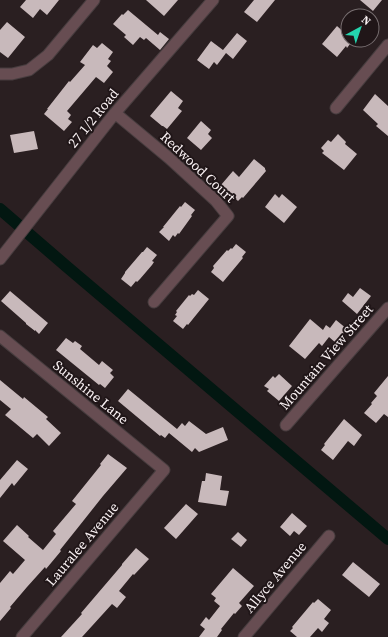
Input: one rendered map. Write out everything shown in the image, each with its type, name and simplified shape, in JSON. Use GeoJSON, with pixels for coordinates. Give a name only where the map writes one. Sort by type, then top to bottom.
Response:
{"type":"FeatureCollection","features":[{"type":"Feature","properties":{"kind":"street"},"geometry":{"type":"LineString","coordinates":[[0,74],[12,74],[29,70],[48,55],[94,0]]}},
{"type":"Feature","properties":{"kind":"street","name":"27 1/2 Road"},"geometry":{"type":"LineString","coordinates":[[0,258],[115,113],[213,0]]}},
{"type":"Feature","properties":{"kind":"street"},"geometry":{"type":"LineString","coordinates":[[336,108],[388,45]]}},
{"type":"Feature","properties":{"kind":"street","name":"Redwood Court"},"geometry":{"type":"LineString","coordinates":[[115,113],[169,158],[216,201],[228,216],[154,302]]}},
{"type":"Feature","properties":{"kind":"street","name":"Mountain View Street"},"geometry":{"type":"LineString","coordinates":[[286,425],[388,308]]}},
{"type":"Feature","properties":{"kind":"street","name":"Sunshine Lane"},"geometry":{"type":"LineString","coordinates":[[0,336],[164,470]]}},
{"type":"Feature","properties":{"kind":"street","name":"Lauralee Avenue"},"geometry":{"type":"LineString","coordinates":[[22,637],[164,470]]}},
{"type":"Feature","properties":{"kind":"street","name":"Allyce Avenue"},"geometry":{"type":"LineString","coordinates":[[244,637],[329,536]]}},
{"type":"Feature","properties":{"kind":"building"},"geometry":{"type":"Polygon","coordinates":[[[26,0],[59,0],[47,15],[40,9],[33,18],[20,7],[26,0]]]}},
{"type":"Feature","properties":{"kind":"building"},"geometry":{"type":"Polygon","coordinates":[[[146,0],[178,0],[164,16],[146,0]]]}},
{"type":"Feature","properties":{"kind":"building"},"geometry":{"type":"Polygon","coordinates":[[[254,0],[275,0],[257,22],[244,12],[254,0]]]}},
{"type":"Feature","properties":{"kind":"building"},"geometry":{"type":"Polygon","coordinates":[[[360,0],[382,0],[375,8],[369,8],[360,0]]]}},
{"type":"Feature","properties":{"kind":"building"},"geometry":{"type":"Polygon","coordinates":[[[128,10],[158,35],[160,32],[169,39],[160,50],[146,38],[144,40],[140,37],[133,45],[124,37],[126,35],[113,24],[128,10]]]}},
{"type":"Feature","properties":{"kind":"building"},"geometry":{"type":"Polygon","coordinates":[[[7,22],[25,37],[8,58],[0,52],[0,30],[7,22]]]}},
{"type":"Feature","properties":{"kind":"building"},"geometry":{"type":"Polygon","coordinates":[[[337,26],[340,29],[340,48],[344,48],[337,57],[322,44],[337,26]]]}},
{"type":"Feature","properties":{"kind":"building"},"geometry":{"type":"Polygon","coordinates":[[[237,33],[247,41],[233,59],[226,53],[217,65],[214,62],[209,69],[197,60],[211,41],[223,50],[237,33]]]}},
{"type":"Feature","properties":{"kind":"building"},"geometry":{"type":"Polygon","coordinates":[[[102,43],[113,52],[108,59],[111,61],[107,66],[113,72],[104,83],[96,77],[67,111],[71,115],[68,119],[72,122],[64,131],[44,114],[69,81],[70,82],[85,65],[80,62],[93,45],[97,48],[102,43]]]}},
{"type":"Feature","properties":{"kind":"building"},"geometry":{"type":"Polygon","coordinates":[[[171,91],[183,101],[178,108],[182,111],[167,129],[150,116],[171,91]]]}},
{"type":"Feature","properties":{"kind":"building"},"geometry":{"type":"Polygon","coordinates":[[[375,94],[388,106],[388,136],[376,126],[378,124],[363,110],[375,94]]]}},
{"type":"Feature","properties":{"kind":"building"},"geometry":{"type":"Polygon","coordinates":[[[201,121],[211,130],[208,134],[212,138],[201,150],[187,138],[201,121]]]}},
{"type":"Feature","properties":{"kind":"building"},"geometry":{"type":"Polygon","coordinates":[[[34,131],[38,149],[14,153],[10,135],[34,131]]]}},
{"type":"Feature","properties":{"kind":"building"},"geometry":{"type":"Polygon","coordinates":[[[338,134],[346,142],[345,144],[357,154],[344,170],[322,153],[324,151],[321,148],[328,140],[331,142],[338,134]]]}},
{"type":"Feature","properties":{"kind":"building"},"geometry":{"type":"Polygon","coordinates":[[[254,159],[265,168],[266,171],[243,198],[242,197],[238,201],[221,185],[233,171],[239,177],[254,159]]]}},
{"type":"Feature","properties":{"kind":"building"},"geometry":{"type":"Polygon","coordinates":[[[275,194],[279,198],[282,194],[297,207],[284,223],[265,207],[275,194]]]}},
{"type":"Feature","properties":{"kind":"building"},"geometry":{"type":"Polygon","coordinates":[[[185,202],[195,210],[179,234],[178,233],[175,237],[173,235],[169,241],[159,232],[185,202]]]}},
{"type":"Feature","properties":{"kind":"building"},"geometry":{"type":"Polygon","coordinates":[[[236,244],[246,252],[242,257],[243,258],[223,282],[211,272],[214,268],[213,266],[227,250],[232,249],[236,244]]]}},
{"type":"Feature","properties":{"kind":"building"},"geometry":{"type":"Polygon","coordinates":[[[147,247],[157,255],[152,261],[154,262],[152,265],[131,287],[121,279],[125,272],[147,247]]]}},
{"type":"Feature","properties":{"kind":"building"},"geometry":{"type":"Polygon","coordinates":[[[360,288],[371,296],[357,314],[342,301],[348,293],[353,297],[360,288]]]}},
{"type":"Feature","properties":{"kind":"building"},"geometry":{"type":"Polygon","coordinates":[[[198,290],[209,299],[183,329],[173,321],[177,316],[175,315],[177,312],[176,311],[189,295],[194,295],[198,290]]]}},
{"type":"Feature","properties":{"kind":"building"},"geometry":{"type":"Polygon","coordinates":[[[10,291],[48,323],[39,334],[1,301],[10,291]]]}},
{"type":"Feature","properties":{"kind":"building"},"geometry":{"type":"Polygon","coordinates":[[[310,319],[323,330],[326,325],[330,328],[336,320],[347,329],[336,343],[329,337],[322,346],[319,343],[305,359],[289,346],[310,319]]]}},
{"type":"Feature","properties":{"kind":"building"},"geometry":{"type":"Polygon","coordinates":[[[66,338],[73,343],[75,341],[82,346],[80,349],[99,365],[102,361],[113,370],[110,373],[114,377],[105,388],[100,384],[99,385],[56,350],[66,338]]]}},
{"type":"Feature","properties":{"kind":"building"},"geometry":{"type":"Polygon","coordinates":[[[279,374],[292,386],[279,401],[267,391],[269,389],[264,386],[273,376],[275,378],[279,374]]]}},
{"type":"Feature","properties":{"kind":"building"},"geometry":{"type":"Polygon","coordinates":[[[388,376],[388,417],[384,414],[376,423],[364,413],[377,396],[374,393],[388,376]]]}},
{"type":"Feature","properties":{"kind":"building"},"geometry":{"type":"Polygon","coordinates":[[[0,380],[48,417],[46,419],[61,433],[49,446],[37,434],[33,438],[5,415],[11,409],[0,400],[0,380]]]}},
{"type":"Feature","properties":{"kind":"building"},"geometry":{"type":"Polygon","coordinates":[[[128,389],[177,429],[182,423],[185,426],[189,421],[206,434],[223,427],[228,440],[199,452],[195,448],[192,452],[169,433],[165,438],[161,435],[160,436],[118,401],[128,389]]]}},
{"type":"Feature","properties":{"kind":"building"},"geometry":{"type":"Polygon","coordinates":[[[344,419],[362,435],[354,446],[348,441],[333,460],[321,450],[344,419]]]}},
{"type":"Feature","properties":{"kind":"building"},"geometry":{"type":"Polygon","coordinates":[[[108,454],[127,468],[60,550],[61,551],[46,569],[45,567],[27,587],[0,621],[0,583],[10,571],[13,574],[25,560],[3,541],[17,525],[43,550],[56,534],[53,531],[76,504],[72,501],[108,454]]]}},
{"type":"Feature","properties":{"kind":"building"},"geometry":{"type":"Polygon","coordinates":[[[17,460],[28,469],[14,486],[12,483],[0,498],[0,480],[17,460]]]}},
{"type":"Feature","properties":{"kind":"building"},"geometry":{"type":"Polygon","coordinates":[[[206,473],[222,476],[220,490],[229,491],[226,506],[198,502],[202,481],[205,481],[206,473]]]}},
{"type":"Feature","properties":{"kind":"building"},"geometry":{"type":"Polygon","coordinates":[[[186,504],[198,514],[176,539],[164,528],[186,504]]]}},
{"type":"Feature","properties":{"kind":"building"},"geometry":{"type":"Polygon","coordinates":[[[292,513],[307,526],[299,535],[294,531],[290,536],[280,527],[292,513]]]}},
{"type":"Feature","properties":{"kind":"building"},"geometry":{"type":"Polygon","coordinates":[[[238,532],[247,540],[241,547],[231,539],[238,532]]]}},
{"type":"Feature","properties":{"kind":"building"},"geometry":{"type":"Polygon","coordinates":[[[136,548],[149,559],[134,575],[133,574],[119,591],[126,597],[117,608],[112,604],[82,637],[61,637],[82,614],[81,613],[136,548]]]}},
{"type":"Feature","properties":{"kind":"building"},"geometry":{"type":"Polygon","coordinates":[[[353,562],[380,584],[369,597],[342,575],[353,562]]]}},
{"type":"Feature","properties":{"kind":"building"},"geometry":{"type":"Polygon","coordinates":[[[233,568],[254,586],[239,603],[242,606],[221,629],[222,630],[217,637],[199,637],[205,629],[200,625],[206,617],[209,620],[220,606],[214,601],[216,598],[211,594],[233,568]]]}},
{"type":"Feature","properties":{"kind":"building"},"geometry":{"type":"Polygon","coordinates":[[[318,599],[331,610],[324,619],[329,623],[322,632],[318,628],[310,637],[297,637],[290,631],[293,628],[292,627],[313,602],[314,603],[318,599]]]}},
{"type":"Feature","properties":{"kind":"waterway"},"geometry":{"type":"LineString","coordinates":[[0,209],[388,539]]}}]}
